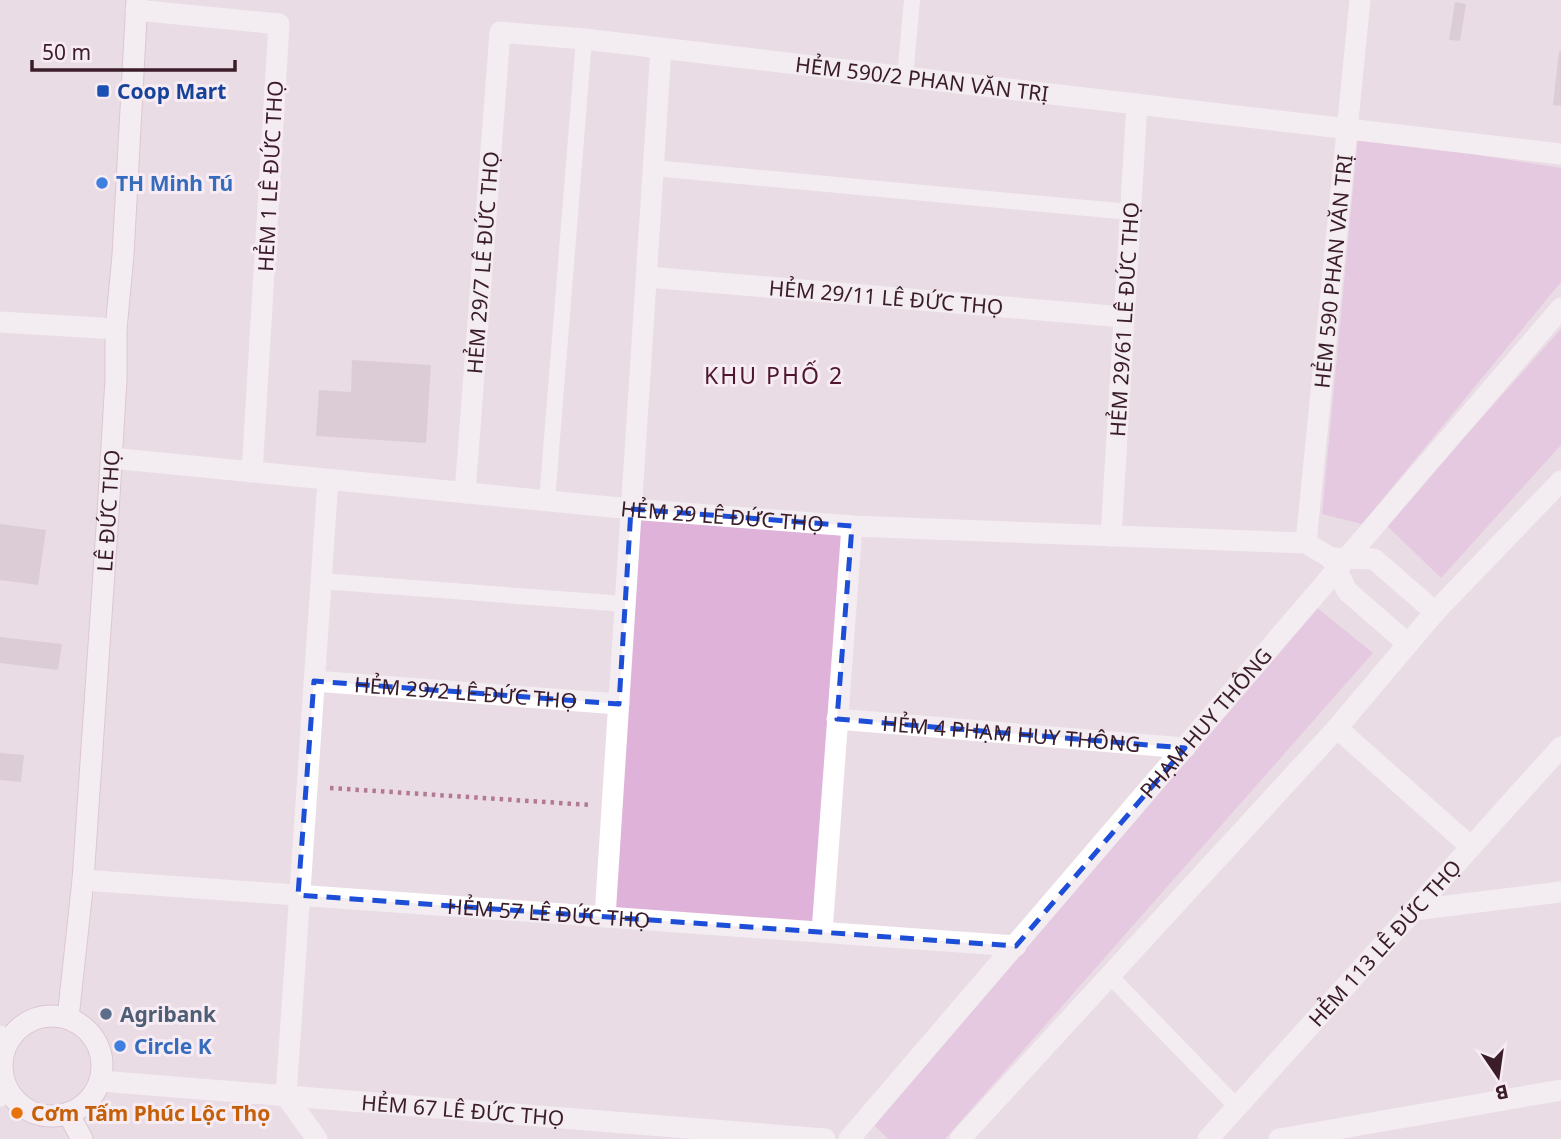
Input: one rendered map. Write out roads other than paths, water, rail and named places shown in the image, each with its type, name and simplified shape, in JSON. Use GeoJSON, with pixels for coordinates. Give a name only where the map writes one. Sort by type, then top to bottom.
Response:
{"type":"FeatureCollection","features":[{"type":"Feature","properties":{"kind":"street","name":"HẺM 590 PHAN VĂN TRỊ"},"geometry":{"type":"LineString","coordinates":[[1306,543],[1360,0]]}},
{"type":"Feature","properties":{"kind":"street","name":"LÊ ĐỨC THỌ"},"geometry":{"type":"LineString","coordinates":[[68,1018],[83,880],[137,5]]}},
{"type":"Feature","properties":{"kind":"street","name":"HẺM 1 LÊ ĐỨC THỌ"},"geometry":{"type":"LineString","coordinates":[[137,5],[279,24],[252,472]]}},
{"type":"Feature","properties":{"kind":"street","name":"HẺM 590/2 PHAN VĂN TRỊ"},"geometry":{"type":"LineString","coordinates":[[500,32],[584,39],[1561,153]]}},
{"type":"Feature","properties":{"kind":"street","name":"HẺM 29/7 LÊ ĐỨC THỌ"},"geometry":{"type":"LineString","coordinates":[[465,493],[500,32]]}},
{"type":"Feature","properties":{"kind":"street"},"geometry":{"type":"LineString","coordinates":[[605,917],[661,48]]}},
{"type":"Feature","properties":{"kind":"street","name":"HẺM 29/61 LÊ ĐỨC THỌ"},"geometry":{"type":"LineString","coordinates":[[1111,536],[1137,104]]}},
{"type":"Feature","properties":{"kind":"street","name":"HẺM 29/11 LÊ ĐỨC THỌ"},"geometry":{"type":"LineString","coordinates":[[647,277],[1124,317]]}},
{"type":"Feature","properties":{"kind":"street","name":"PHẠM HUY THÔNG"},"geometry":{"type":"LineString","coordinates":[[849,1139],[1185,748],[1338,561],[1561,308]]}},
{"type":"Feature","properties":{"kind":"street"},"geometry":{"type":"LineString","coordinates":[[0,322],[117,329]]}},
{"type":"Feature","properties":{"kind":"street","name":"HẺM 29 LÊ ĐỨC THỌ"},"geometry":{"type":"LineString","coordinates":[[111,458],[631,509],[852,526],[1306,543],[1338,561]]}},
{"type":"Feature","properties":{"kind":"street"},"geometry":{"type":"LineString","coordinates":[[317,1139],[286,1096],[328,480]]}},
{"type":"Feature","properties":{"kind":"street"},"geometry":{"type":"LineString","coordinates":[[960,1139],[1337,728],[1435,612],[1561,481]]}},
{"type":"Feature","properties":{"kind":"street"},"geometry":{"type":"LineString","coordinates":[[822,932],[852,526]]}},
{"type":"Feature","properties":{"kind":"street"},"geometry":{"type":"LineString","coordinates":[[1408,644],[1347,591],[1338,561],[1374,559],[1435,612]]}},
{"type":"Feature","properties":{"kind":"street","name":"HẺM 29/2 LÊ ĐỨC THỌ"},"geometry":{"type":"LineString","coordinates":[[314,681],[619,704]]}},
{"type":"Feature","properties":{"kind":"street","name":"HẺM 4 PHẠM HUY THÔNG"},"geometry":{"type":"LineString","coordinates":[[838,719],[1185,748]]}},
{"type":"Feature","properties":{"kind":"street"},"geometry":{"type":"LineString","coordinates":[[1337,728],[1471,847]]}},
{"type":"Feature","properties":{"kind":"street","name":"HẺM 113 LÊ ĐỨC THỌ"},"geometry":{"type":"LineString","coordinates":[[1208,1139],[1561,747]]}},
{"type":"Feature","properties":{"kind":"street","name":"HẺM 57 LÊ ĐỨC THỌ"},"geometry":{"type":"LineString","coordinates":[[83,880],[1016,946]]}},
{"type":"Feature","properties":{"kind":"street"},"geometry":{"type":"LineString","coordinates":[[1414,910],[1561,892]]}},
{"type":"Feature","properties":{"kind":"street"},"geometry":{"type":"LineString","coordinates":[[40,1017],[68,1018],[82,1026],[93,1037],[100,1051],[100,1081],[87,1101],[68,1113],[51,1116],[34,1112],[4,1093],[3,1040],[26,1023],[40,1017]]}},
{"type":"Feature","properties":{"kind":"street","name":"HẺM 67 LÊ ĐỨC THỌ"},"geometry":{"type":"LineString","coordinates":[[100,1081],[825,1139]]}},
{"type":"Feature","properties":{"kind":"street"},"geometry":{"type":"LineString","coordinates":[[1279,1139],[1561,1090]]}},
{"type":"Feature","properties":{"kind":"street"},"geometry":{"type":"LineString","coordinates":[[68,1113],[82,1139]]}},
{"type":"Feature","properties":{"kind":"lane"},"geometry":{"type":"LineString","coordinates":[[905,77],[912,0]]}},
{"type":"Feature","properties":{"kind":"lane"},"geometry":{"type":"LineString","coordinates":[[547,501],[584,39]]}},
{"type":"Feature","properties":{"kind":"lane"},"geometry":{"type":"LineString","coordinates":[[653,168],[1130,212]]}},
{"type":"Feature","properties":{"kind":"lane"},"geometry":{"type":"LineString","coordinates":[[321,581],[625,604]]}},
{"type":"Feature","properties":{"kind":"lane"},"geometry":{"type":"LineString","coordinates":[[1110,976],[1237,1107]]}},
{"type":"Feature","properties":{"kind":"place","name":"Coop Mart"},"geometry":{"type":"Point","coordinates":[103,91]}},
{"type":"Feature","properties":{"kind":"place","name":"TH Minh Tú"},"geometry":{"type":"Point","coordinates":[102,183]}},
{"type":"Feature","properties":{"kind":"place","name":"Agribank"},"geometry":{"type":"Point","coordinates":[106,1014]}},
{"type":"Feature","properties":{"kind":"place","name":"Circle K"},"geometry":{"type":"Point","coordinates":[120,1046]}},
{"type":"Feature","properties":{"kind":"place","name":"Cơm Tấm Phúc Lộc Thọ"},"geometry":{"type":"Point","coordinates":[17,1113]}},
{"type":"Feature","properties":{"kind":"district","name":"KHU PHỐ 2"},"geometry":{"type":"Point","coordinates":[774,375]}}]}
